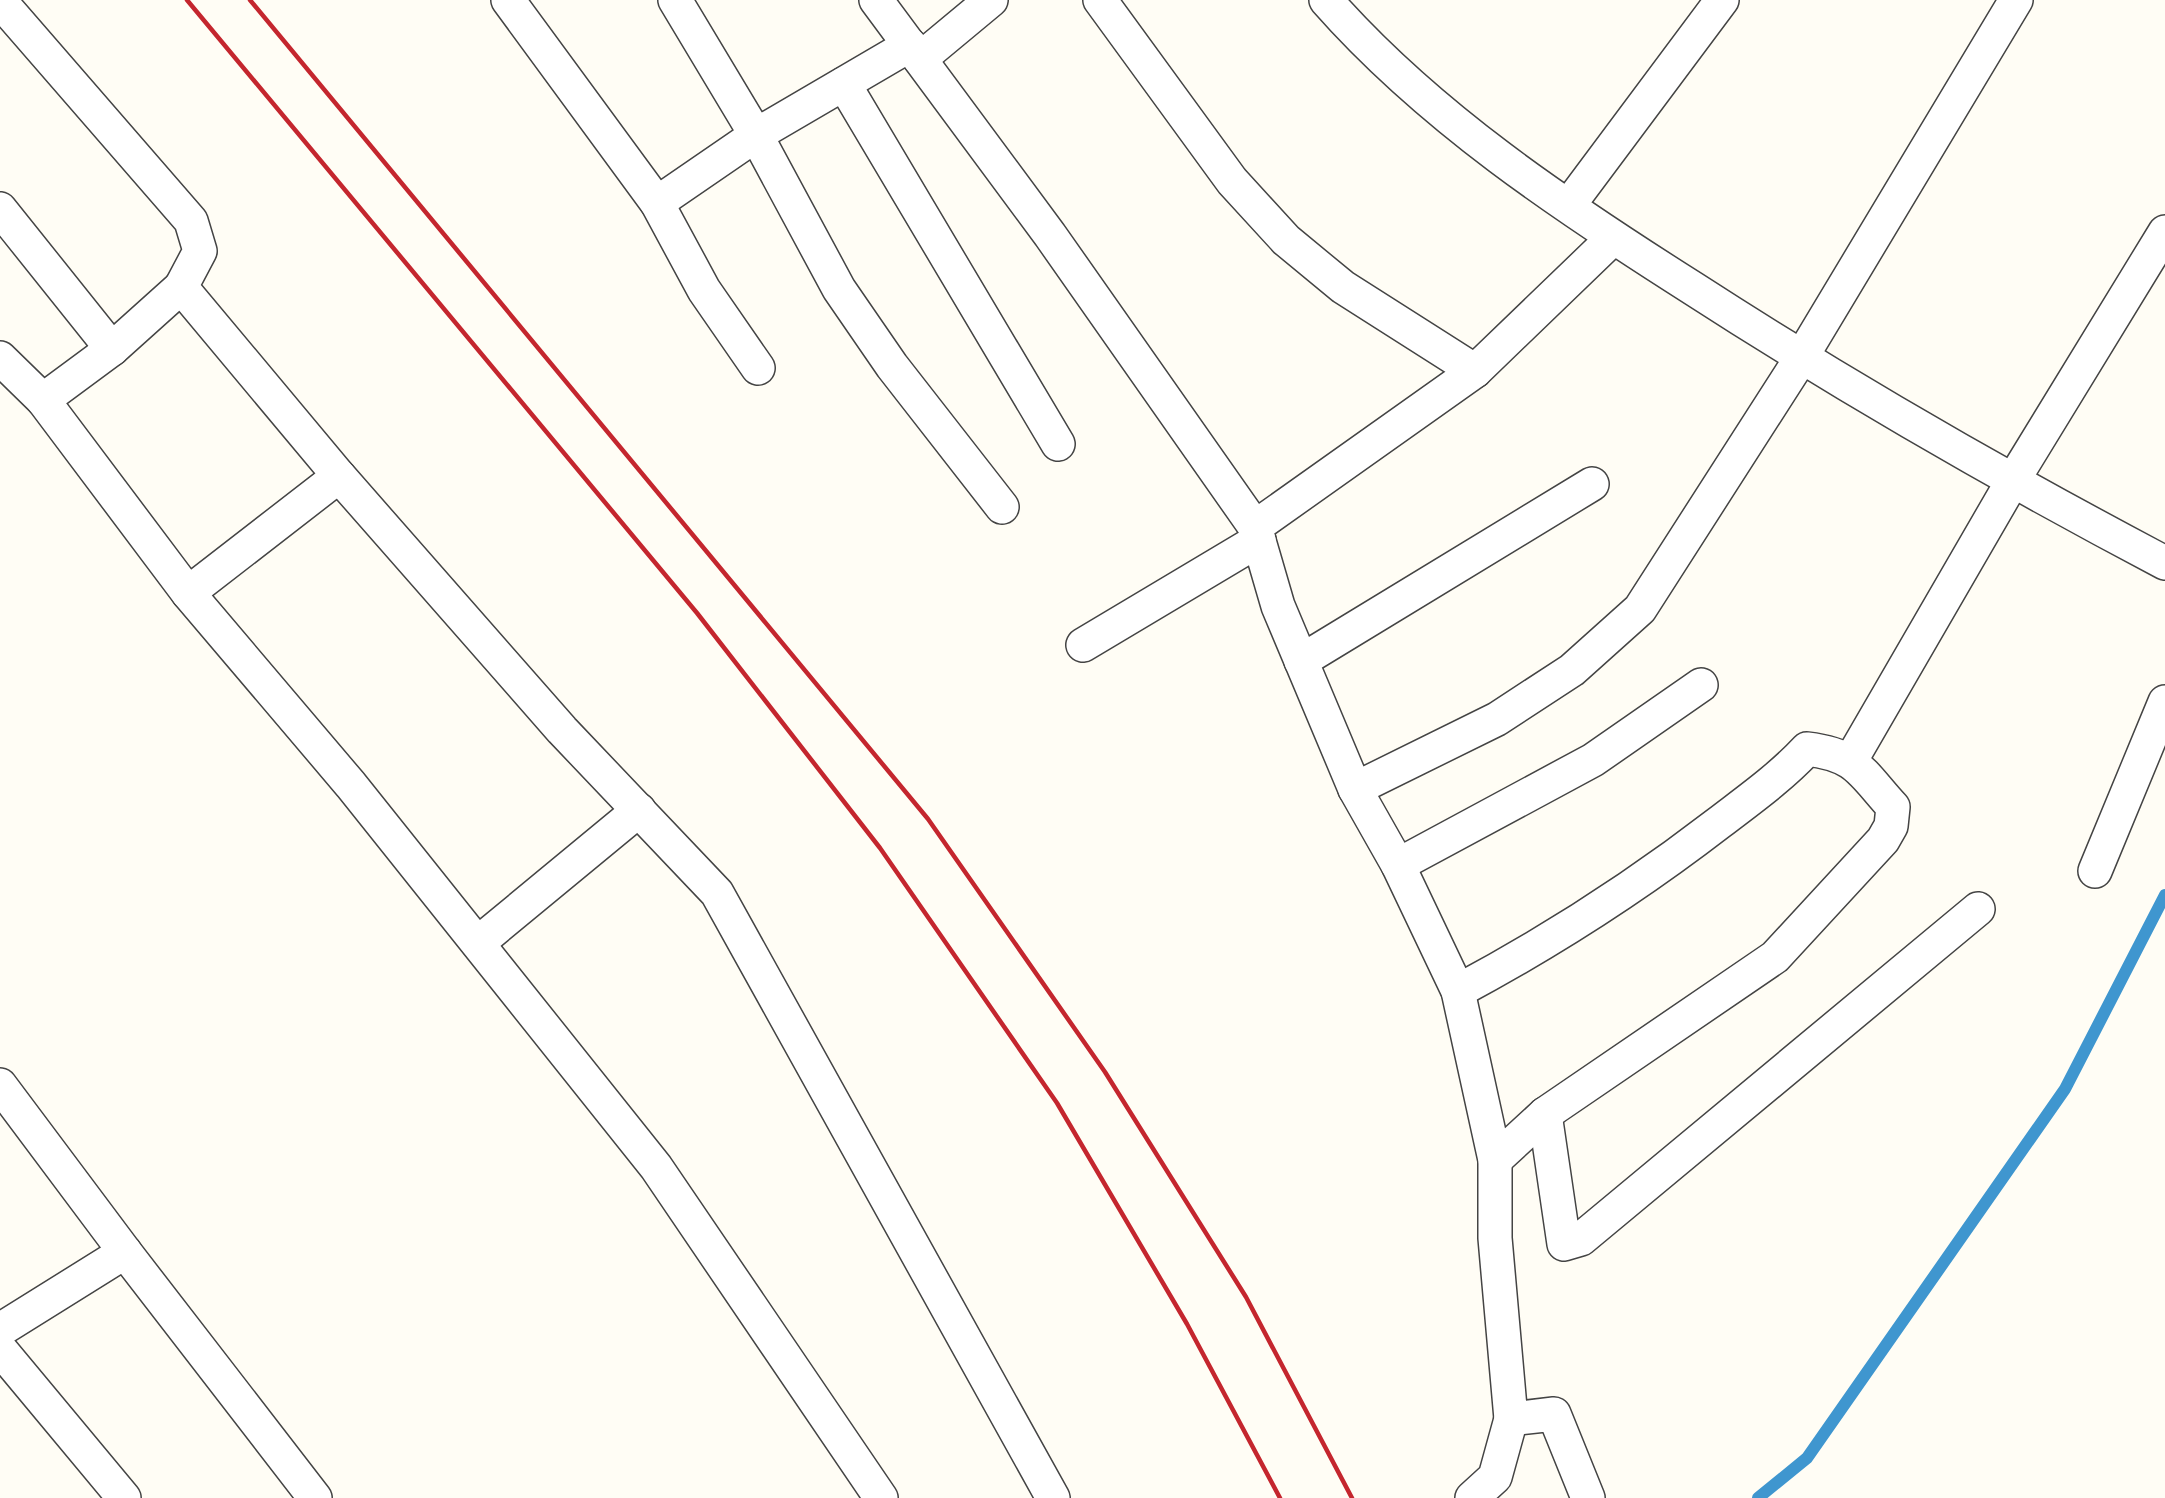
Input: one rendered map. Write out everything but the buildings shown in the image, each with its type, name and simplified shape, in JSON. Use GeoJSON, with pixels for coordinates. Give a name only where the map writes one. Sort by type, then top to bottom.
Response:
{"type":"FeatureCollection","features":[{"type":"Feature","properties":{"kind":"street"},"geometry":{"type":"LineString","coordinates":[[508,0],[657,203],[704,290],[758,368]]}},
{"type":"Feature","properties":{"kind":"street"},"geometry":{"type":"LineString","coordinates":[[675,0],[756,135],[839,289],[892,366],[1002,507]]}},
{"type":"Feature","properties":{"kind":"street"},"geometry":{"type":"LineString","coordinates":[[876,0],[1050,235],[1257,533],[1278,606],[1355,789],[1398,866],[1458,991],[1495,1160],[1494,1238],[1511,1419],[1495,1477],[1472,1498]]}},
{"type":"Feature","properties":{"kind":"street"},"geometry":{"type":"LineString","coordinates":[[657,203],[756,135],[844,84],[915,52],[991,0]]}},
{"type":"Feature","properties":{"kind":"street"},"geometry":{"type":"LineString","coordinates":[[1100,0],[1232,181],[1286,240],[1343,287],[1475,371]]}},
{"type":"Feature","properties":{"kind":"street"},"geometry":{"type":"LineString","coordinates":[[1326,0],[1352,29],[1456,124],[1613,238],[1801,358],[2012,482],[2165,564]]}},
{"type":"Feature","properties":{"kind":"street"},"geometry":{"type":"LineString","coordinates":[[1569,205],[1722,0]]}},
{"type":"Feature","properties":{"kind":"street"},"geometry":{"type":"LineString","coordinates":[[1355,789],[1497,719],[1572,670],[1640,609],[1801,358],[2016,0]]}},
{"type":"Feature","properties":{"kind":"street"},"geometry":{"type":"LineString","coordinates":[[0,1],[191,220],[200,251],[182,287],[112,349],[43,400]]}},
{"type":"Feature","properties":{"kind":"street"},"geometry":{"type":"LineString","coordinates":[[844,84],[1058,444]]}},
{"type":"Feature","properties":{"kind":"street"},"geometry":{"type":"LineString","coordinates":[[0,209],[112,349]]}},
{"type":"Feature","properties":{"kind":"street"},"geometry":{"type":"LineString","coordinates":[[1851,760],[2012,482],[2165,232]]}},
{"type":"Feature","properties":{"kind":"street"},"geometry":{"type":"LineString","coordinates":[[1083,645],[1257,533],[1475,371],[1613,238]]}},
{"type":"Feature","properties":{"kind":"street"},"geometry":{"type":"LineString","coordinates":[[182,287],[339,476],[562,730],[717,893],[1053,1498]]}},
{"type":"Feature","properties":{"kind":"street"},"geometry":{"type":"LineString","coordinates":[[0,358],[43,400],[188,593],[351,785],[656,1167],[881,1498]]}},
{"type":"Feature","properties":{"kind":"street"},"geometry":{"type":"LineString","coordinates":[[188,593],[339,476]]}},
{"type":"Feature","properties":{"kind":"street"},"geometry":{"type":"LineString","coordinates":[[1302,661],[1592,484]]}},
{"type":"Feature","properties":{"kind":"street"},"geometry":{"type":"LineString","coordinates":[[1398,866],[1593,760],[1701,685]]}},
{"type":"Feature","properties":{"kind":"street"},"geometry":{"type":"LineString","coordinates":[[2096,871],[2165,702]]}},
{"type":"Feature","properties":{"kind":"street"},"geometry":{"type":"LineString","coordinates":[[1458,991],[1531,952],[1664,866],[1789,769],[1808,749],[1834,753],[1851,760],[1893,807],[1891,826],[1883,840],[1775,957],[1545,1114],[1495,1160]]}},
{"type":"Feature","properties":{"kind":"street"},"geometry":{"type":"LineString","coordinates":[[478,943],[639,810]]}},
{"type":"Feature","properties":{"kind":"street"},"geometry":{"type":"LineString","coordinates":[[1545,1114],[1564,1244],[1581,1239],[1978,909]]}},
{"type":"Feature","properties":{"kind":"street"},"geometry":{"type":"LineString","coordinates":[[0,1085],[125,1252],[315,1498]]}},
{"type":"Feature","properties":{"kind":"street"},"geometry":{"type":"LineString","coordinates":[[0,1330],[125,1252]]}},
{"type":"Feature","properties":{"kind":"street"},"geometry":{"type":"LineString","coordinates":[[0,1349],[124,1498]]}},
{"type":"Feature","properties":{"kind":"street"},"geometry":{"type":"LineString","coordinates":[[1511,1419],[1554,1414],[1588,1498]]}},
{"type":"Feature","properties":{"kind":"waterway"},"geometry":{"type":"LineString","coordinates":[[1758,1498],[1807,1458],[2065,1089],[2165,895]]}},
{"type":"Feature","properties":{"kind":"railway"},"geometry":{"type":"LineString","coordinates":[[187,0],[697,613],[880,848],[1057,1103],[1187,1324],[1280,1498]]}},
{"type":"Feature","properties":{"kind":"railway"},"geometry":{"type":"LineString","coordinates":[[250,0],[928,819],[1105,1072],[1246,1297],[1352,1498]]}}]}
